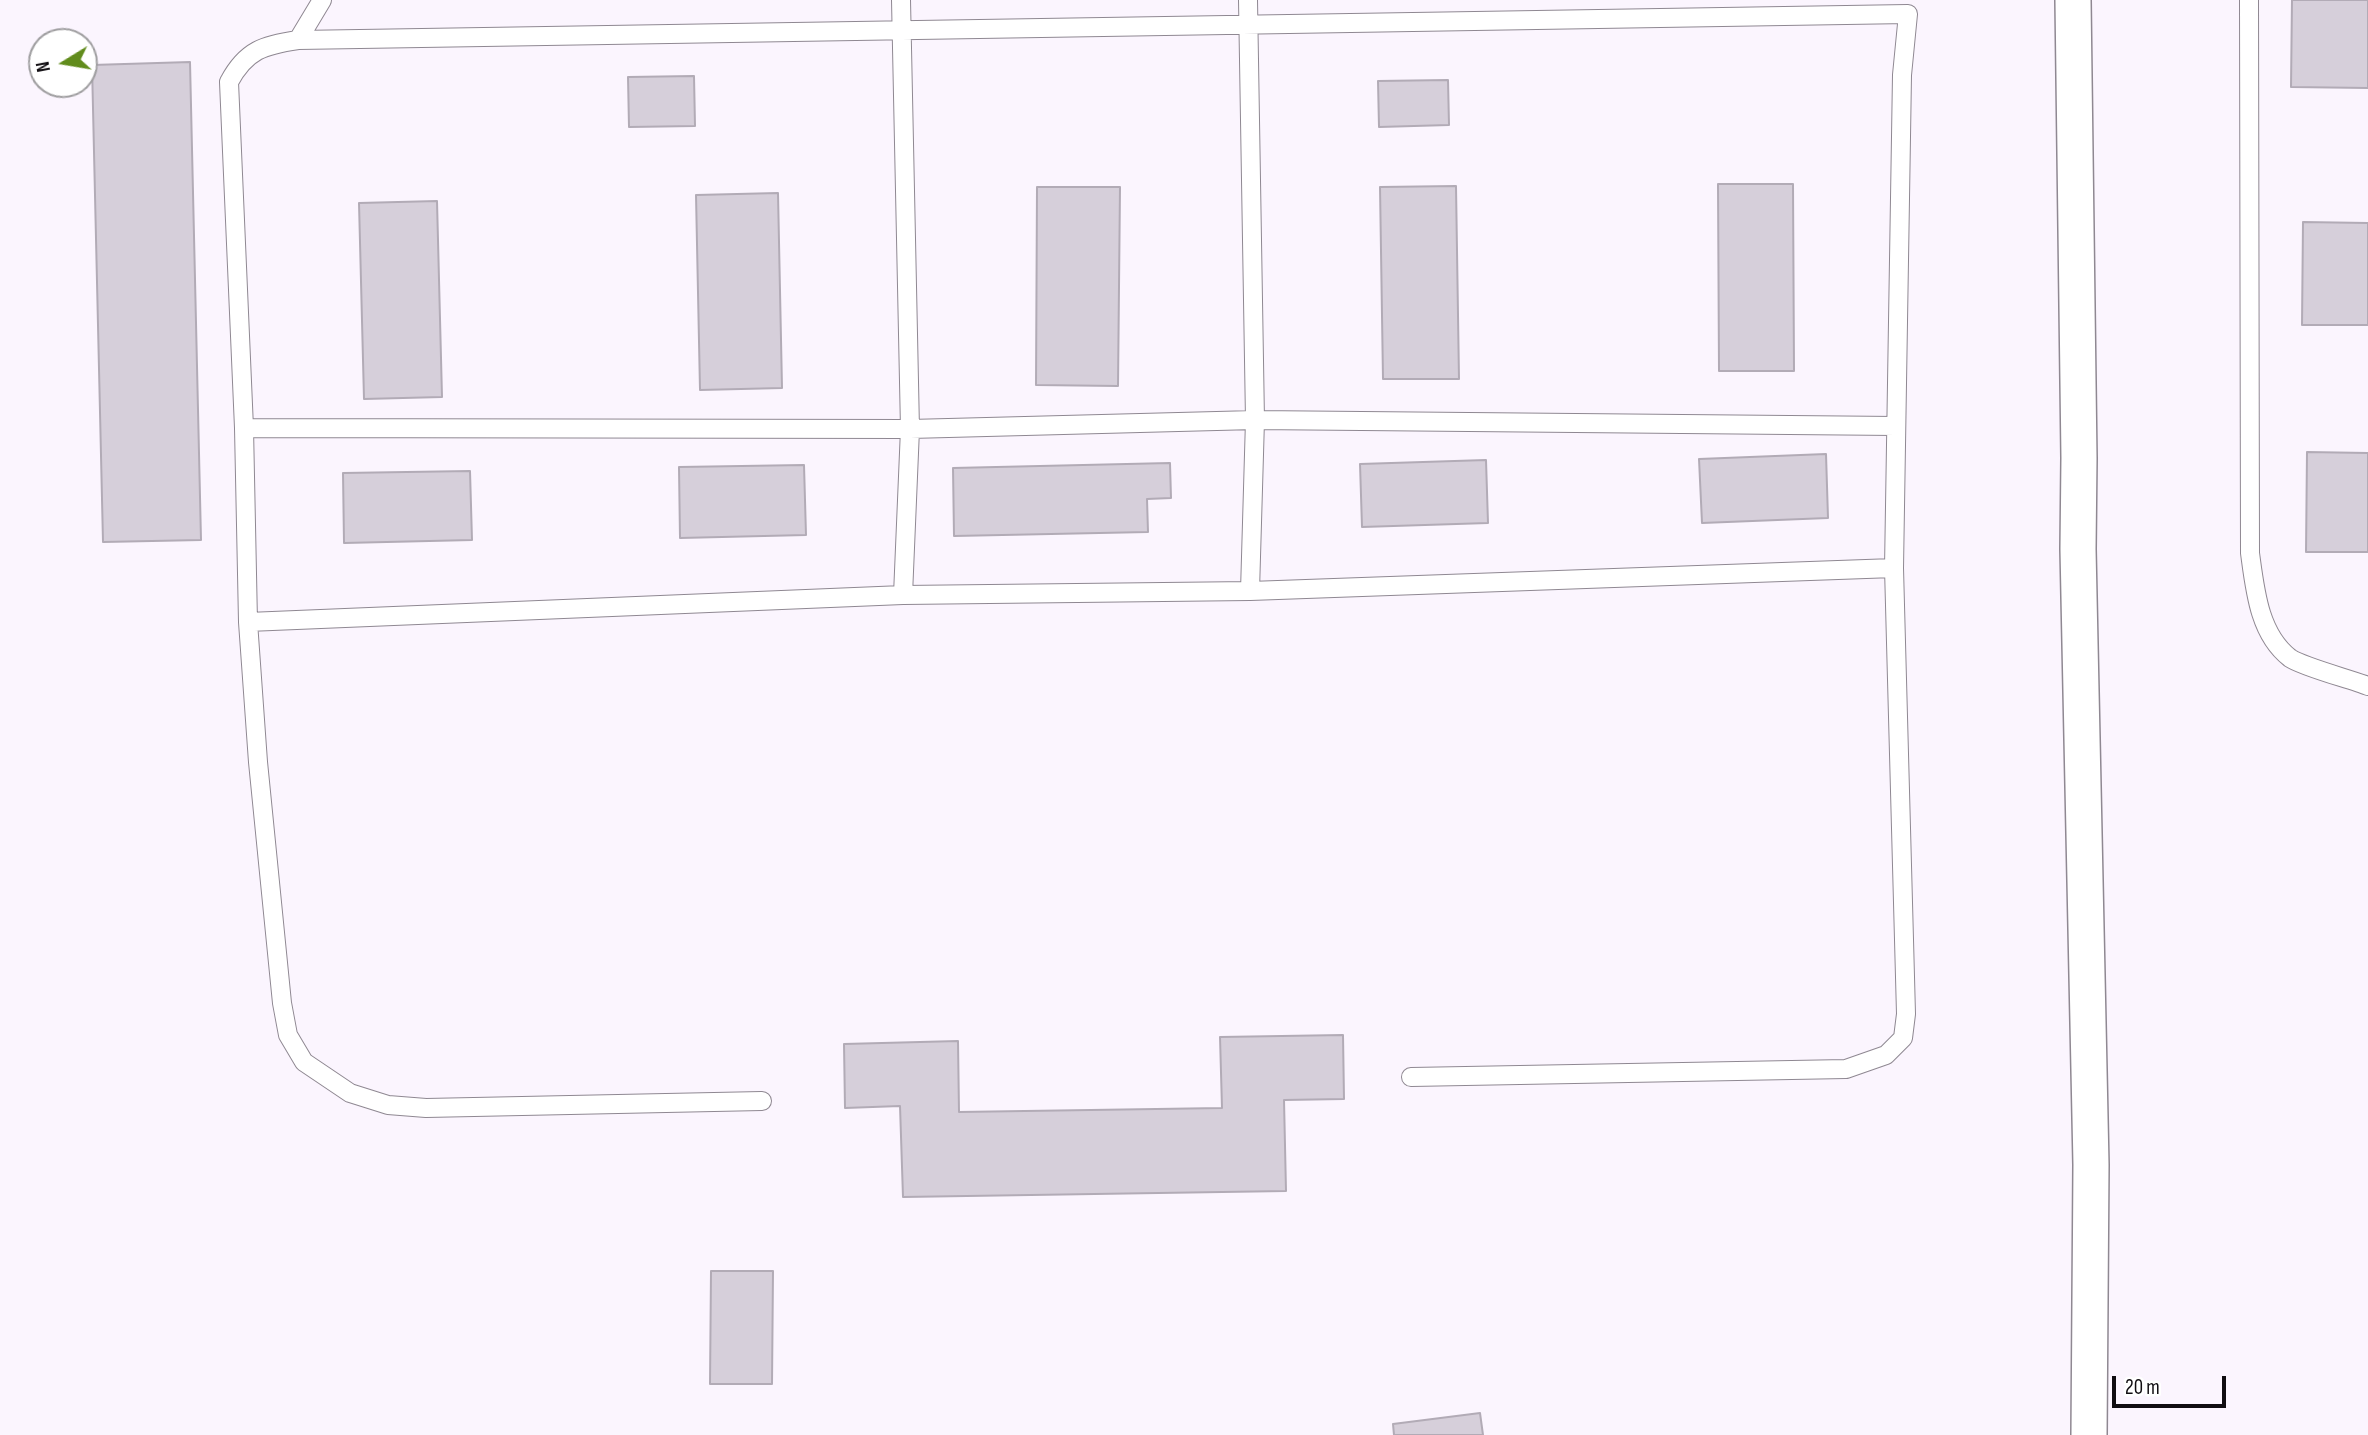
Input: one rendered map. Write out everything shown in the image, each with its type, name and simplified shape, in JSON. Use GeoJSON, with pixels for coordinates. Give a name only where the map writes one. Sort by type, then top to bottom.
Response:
{"type":"FeatureCollection","features":[{"type":"Feature","properties":{"kind":"street"},"geometry":{"type":"LineString","coordinates":[[2073,0],[2078,563],[2091,1165],[2089,1435]]}},
{"type":"Feature","properties":{"kind":"lane"},"geometry":{"type":"LineString","coordinates":[[298,40],[322,0]]}},
{"type":"Feature","properties":{"kind":"lane"},"geometry":{"type":"LineString","coordinates":[[901,0],[910,429],[903,595]]}},
{"type":"Feature","properties":{"kind":"lane"},"geometry":{"type":"LineString","coordinates":[[1248,0],[1255,420],[1250,591]]}},
{"type":"Feature","properties":{"kind":"lane"},"geometry":{"type":"LineString","coordinates":[[2249,0],[2250,553],[2255,594],[2272,640],[2292,659],[2368,685]]}},
{"type":"Feature","properties":{"kind":"lane"},"geometry":{"type":"LineString","coordinates":[[762,1101],[426,1108],[387,1105],[350,1093],[304,1062],[288,1035],[282,1003],[258,762],[248,622],[244,428],[229,82],[237,66],[248,56],[269,45],[298,40],[1248,26],[1907,7],[1902,75],[1894,568],[1906,1014],[1903,1038],[1886,1055],[1846,1069],[1411,1077]]}},
{"type":"Feature","properties":{"kind":"lane"},"geometry":{"type":"LineString","coordinates":[[244,428],[910,429],[1255,420],[1896,426]]}},
{"type":"Feature","properties":{"kind":"lane"},"geometry":{"type":"LineString","coordinates":[[248,622],[903,595],[1250,591],[1894,568]]}},
{"type":"Feature","properties":{"kind":"building"},"geometry":{"type":"Polygon","coordinates":[[[2292,0],[2368,0],[2368,88],[2291,87],[2292,0]]]}},
{"type":"Feature","properties":{"kind":"building"},"geometry":{"type":"Polygon","coordinates":[[[190,62],[201,540],[103,542],[93,98],[98,98],[98,65],[190,62]]]}},
{"type":"Feature","properties":{"kind":"building"},"geometry":{"type":"Polygon","coordinates":[[[694,76],[695,126],[629,127],[628,77],[694,76]]]}},
{"type":"Feature","properties":{"kind":"building"},"geometry":{"type":"Polygon","coordinates":[[[1448,80],[1449,125],[1379,127],[1378,81],[1448,80]]]}},
{"type":"Feature","properties":{"kind":"building"},"geometry":{"type":"Polygon","coordinates":[[[1718,184],[1793,184],[1794,371],[1719,371],[1718,184]]]}},
{"type":"Feature","properties":{"kind":"building"},"geometry":{"type":"Polygon","coordinates":[[[1456,186],[1459,379],[1383,379],[1380,187],[1456,186]]]}},
{"type":"Feature","properties":{"kind":"building"},"geometry":{"type":"Polygon","coordinates":[[[1037,187],[1120,187],[1118,386],[1036,385],[1037,187]]]}},
{"type":"Feature","properties":{"kind":"building"},"geometry":{"type":"Polygon","coordinates":[[[778,193],[782,388],[700,390],[696,195],[778,193]]]}},
{"type":"Feature","properties":{"kind":"building"},"geometry":{"type":"Polygon","coordinates":[[[437,201],[442,397],[364,399],[359,203],[437,201]]]}},
{"type":"Feature","properties":{"kind":"building"},"geometry":{"type":"Polygon","coordinates":[[[2303,222],[2368,223],[2368,325],[2302,325],[2303,222]]]}},
{"type":"Feature","properties":{"kind":"building"},"geometry":{"type":"Polygon","coordinates":[[[2307,452],[2368,453],[2368,552],[2306,552],[2307,452]]]}},
{"type":"Feature","properties":{"kind":"building"},"geometry":{"type":"Polygon","coordinates":[[[1826,454],[1828,518],[1702,523],[1699,459],[1826,454]]]}},
{"type":"Feature","properties":{"kind":"building"},"geometry":{"type":"Polygon","coordinates":[[[1486,460],[1488,523],[1362,527],[1360,464],[1486,460]]]}},
{"type":"Feature","properties":{"kind":"building"},"geometry":{"type":"Polygon","coordinates":[[[1170,463],[1171,498],[1147,499],[1148,532],[954,536],[953,468],[1170,463]]]}},
{"type":"Feature","properties":{"kind":"building"},"geometry":{"type":"Polygon","coordinates":[[[804,465],[806,535],[680,538],[679,467],[804,465]]]}},
{"type":"Feature","properties":{"kind":"building"},"geometry":{"type":"Polygon","coordinates":[[[470,471],[472,540],[344,543],[343,473],[470,471]]]}},
{"type":"Feature","properties":{"kind":"building"},"geometry":{"type":"Polygon","coordinates":[[[1343,1035],[1344,1099],[1284,1100],[1286,1191],[903,1197],[900,1106],[845,1108],[844,1044],[958,1041],[959,1112],[1222,1108],[1220,1037],[1343,1035]]]}},
{"type":"Feature","properties":{"kind":"building"},"geometry":{"type":"Polygon","coordinates":[[[711,1271],[773,1271],[772,1384],[710,1384],[711,1271]]]}},
{"type":"Feature","properties":{"kind":"building"},"geometry":{"type":"Polygon","coordinates":[[[1480,1413],[1483,1435],[1394,1435],[1393,1424],[1480,1413]]]}}]}
